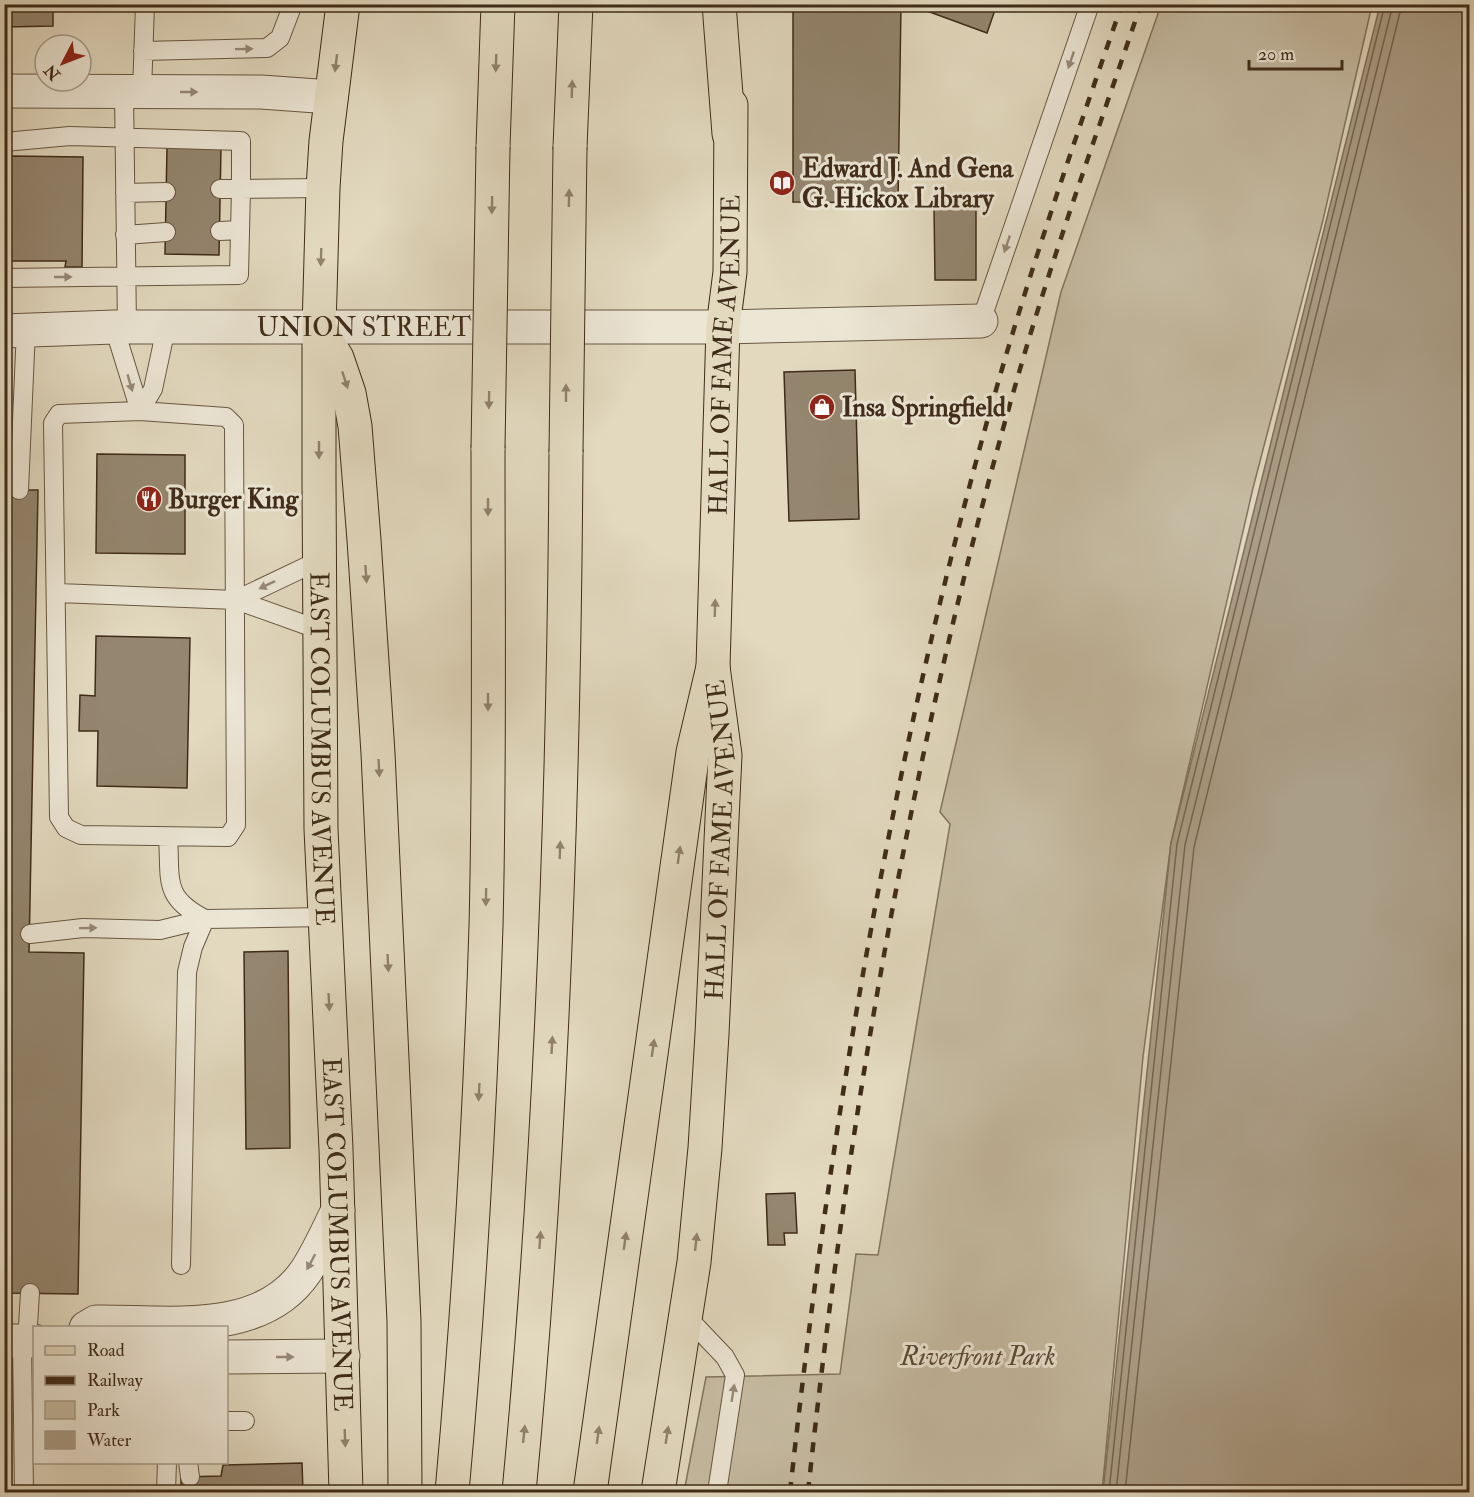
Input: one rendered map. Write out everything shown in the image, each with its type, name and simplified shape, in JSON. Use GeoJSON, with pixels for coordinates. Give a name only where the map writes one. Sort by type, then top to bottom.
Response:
{"type":"FeatureCollection","features":[{"type":"Feature","properties":{"kind":"main road","name":"EAST COLUMBUS AVENUE"},"geometry":{"type":"LineString","coordinates":[[343,4],[331,97],[323,188],[319,328],[320,773],[338,1210],[346,1492]]}},
{"type":"Feature","properties":{"kind":"main road"},"geometry":{"type":"LineString","coordinates":[[452,1492],[469,1276],[482,1034],[488,804],[488,448],[498,4]]}},
{"type":"Feature","properties":{"kind":"main road"},"geometry":{"type":"LineString","coordinates":[[519,1492],[537,1289],[552,1046],[564,717],[570,147],[576,4]]}},
{"type":"Feature","properties":{"kind":"main road"},"geometry":{"type":"LineString","coordinates":[[719,4],[729,134]]}},
{"type":"Feature","properties":{"kind":"main road","name":"HALL OF FAME AVENUE"},"geometry":{"type":"LineString","coordinates":[[658,1492],[686,1317],[705,1148],[725,766],[713,667],[723,327],[730,272],[729,134],[736,4]]}},
{"type":"Feature","properties":{"kind":"main road"},"geometry":{"type":"LineString","coordinates":[[319,328],[337,358],[349,393],[355,426],[365,552],[378,753],[404,1321],[405,1492]]}},
{"type":"Feature","properties":{"kind":"main road"},"geometry":{"type":"LineString","coordinates":[[590,1492],[693,752],[713,667]]}},
{"type":"Feature","properties":{"kind":"street"},"geometry":{"type":"LineString","coordinates":[[4,91],[261,92],[331,97]]}},
{"type":"Feature","properties":{"kind":"street","name":"UNION STREET"},"geometry":{"type":"LineString","coordinates":[[15,330],[121,327],[723,327],[981,321]]}},
{"type":"Feature","properties":{"kind":"street"},"geometry":{"type":"LineString","coordinates":[[89,1326],[96,1322],[219,1321],[255,1312],[277,1300],[306,1271],[338,1210]]}},
{"type":"Feature","properties":{"kind":"street"},"geometry":{"type":"LineString","coordinates":[[228,1357],[342,1356]]}},
{"type":"Feature","properties":{"kind":"lane"},"geometry":{"type":"LineString","coordinates":[[140,411],[121,327],[126,277],[124,139],[144,51],[145,4]]}},
{"type":"Feature","properties":{"kind":"lane"},"geometry":{"type":"LineString","coordinates":[[144,51],[267,48],[280,38],[292,12],[293,4]]}},
{"type":"Feature","properties":{"kind":"lane"},"geometry":{"type":"LineString","coordinates":[[981,321],[1090,4]]}},
{"type":"Feature","properties":{"kind":"lane"},"geometry":{"type":"LineString","coordinates":[[4,142],[70,136],[241,141],[242,189],[239,275],[4,278]]}},
{"type":"Feature","properties":{"kind":"lane"},"geometry":{"type":"LineString","coordinates":[[220,189],[323,188]]}},
{"type":"Feature","properties":{"kind":"lane"},"geometry":{"type":"LineString","coordinates":[[125,193],[166,192]]}},
{"type":"Feature","properties":{"kind":"lane"},"geometry":{"type":"LineString","coordinates":[[220,231],[240,230]]}},
{"type":"Feature","properties":{"kind":"lane"},"geometry":{"type":"LineString","coordinates":[[125,235],[166,232]]}},
{"type":"Feature","properties":{"kind":"lane"},"geometry":{"type":"LineString","coordinates":[[140,411],[153,389],[166,328]]}},
{"type":"Feature","properties":{"kind":"lane"},"geometry":{"type":"LineString","coordinates":[[15,330],[19,490]]}},
{"type":"Feature","properties":{"kind":"lane"},"geometry":{"type":"LineString","coordinates":[[140,411],[226,417],[234,425],[236,825],[228,837],[81,835],[66,828],[59,817],[58,593],[53,423],[59,414],[140,411]]}},
{"type":"Feature","properties":{"kind":"lane"},"geometry":{"type":"LineString","coordinates":[[236,600],[320,560]]}},
{"type":"Feature","properties":{"kind":"lane"},"geometry":{"type":"LineString","coordinates":[[58,593],[236,600],[320,630]]}},
{"type":"Feature","properties":{"kind":"lane"},"geometry":{"type":"LineString","coordinates":[[168,837],[174,896],[184,908],[205,919]]}},
{"type":"Feature","properties":{"kind":"lane"},"geometry":{"type":"LineString","coordinates":[[30,934],[82,928],[160,930],[205,919],[325,917]]}},
{"type":"Feature","properties":{"kind":"lane"},"geometry":{"type":"LineString","coordinates":[[181,1265],[187,972],[193,947],[205,919]]}},
{"type":"Feature","properties":{"kind":"lane"},"geometry":{"type":"LineString","coordinates":[[24,1492],[29,1423],[22,1341],[30,1293]]}},
{"type":"Feature","properties":{"kind":"lane"},"geometry":{"type":"LineString","coordinates":[[686,1317],[725,1357],[735,1375],[717,1492]]}},
{"type":"Feature","properties":{"kind":"lane"},"geometry":{"type":"LineString","coordinates":[[166,1464],[166,1492]]}},
{"type":"Feature","properties":{"kind":"green space","name":"Riverfront Park"},"geometry":{"type":"Polygon","coordinates":[[[1161,5],[1372,5],[1323,220],[1253,488],[1171,843],[1143,1057],[1102,1492],[684,1492],[706,1377],[840,1374],[856,1254],[878,1255],[950,824],[940,812],[1061,292],[1161,5]]]}},
{"type":"Feature","properties":{"kind":"water"},"geometry":{"type":"Polygon","coordinates":[[[1380,5],[1469,5],[1469,1492],[1103,1492],[1171,843],[1380,5]]]}},
{"type":"Feature","properties":{"kind":"building"},"geometry":{"type":"Polygon","coordinates":[[[4,4],[53,4],[53,26],[4,27],[4,4]]]}},
{"type":"Feature","properties":{"kind":"building"},"geometry":{"type":"Polygon","coordinates":[[[793,4],[901,4],[898,203],[793,202],[793,4]]]}},
{"type":"Feature","properties":{"kind":"building"},"geometry":{"type":"Polygon","coordinates":[[[908,4],[997,4],[987,33],[908,4]]]}},
{"type":"Feature","properties":{"kind":"building"},"geometry":{"type":"Polygon","coordinates":[[[167,147],[221,147],[219,255],[165,254],[167,147]]]}},
{"type":"Feature","properties":{"kind":"building"},"geometry":{"type":"Polygon","coordinates":[[[10,156],[83,157],[82,267],[65,267],[66,261],[10,261],[11,209],[4,209],[4,186],[10,186],[10,156]]]}},
{"type":"Feature","properties":{"kind":"building"},"geometry":{"type":"Polygon","coordinates":[[[934,207],[976,207],[976,280],[935,280],[934,207]]]}},
{"type":"Feature","properties":{"kind":"building"},"geometry":{"type":"Polygon","coordinates":[[[855,370],[859,519],[789,521],[784,372],[855,370]]]}},
{"type":"Feature","properties":{"kind":"building"},"geometry":{"type":"Polygon","coordinates":[[[97,454],[185,455],[185,554],[96,553],[97,454]]]}},
{"type":"Feature","properties":{"kind":"building"},"geometry":{"type":"Polygon","coordinates":[[[4,490],[38,490],[29,952],[84,953],[78,1294],[4,1293],[4,490]]]}},
{"type":"Feature","properties":{"kind":"building"},"geometry":{"type":"Polygon","coordinates":[[[96,636],[190,638],[187,788],[97,786],[98,731],[79,731],[80,695],[95,696],[96,636]]]}},
{"type":"Feature","properties":{"kind":"building"},"geometry":{"type":"Polygon","coordinates":[[[288,951],[290,1148],[246,1149],[244,952],[288,951]]]}},
{"type":"Feature","properties":{"kind":"building"},"geometry":{"type":"Polygon","coordinates":[[[795,1193],[797,1233],[784,1233],[785,1245],[768,1245],[766,1194],[795,1193]]]}},
{"type":"Feature","properties":{"kind":"building"},"geometry":{"type":"Polygon","coordinates":[[[302,1463],[303,1492],[181,1492],[181,1477],[221,1476],[223,1465],[302,1463]]]}},
{"type":"Feature","properties":{"kind":"railway"},"geometry":{"type":"LineString","coordinates":[[790,1492],[807,1350],[847,1067],[899,785],[930,645],[964,507],[1002,369],[1060,186],[1122,4]]}},
{"type":"Feature","properties":{"kind":"railway"},"geometry":{"type":"LineString","coordinates":[[808,1492],[824,1351],[864,1070],[916,790],[947,651],[980,513],[1032,329],[1141,4]]}},
{"type":"Feature","properties":{"kind":"place","name":"Edward J. And Gena G. Hickox Library"},"geometry":{"type":"Point","coordinates":[782,183]}},
{"type":"Feature","properties":{"kind":"place","name":"Insa Springfield"},"geometry":{"type":"Point","coordinates":[822,407]}},
{"type":"Feature","properties":{"kind":"place","name":"Burger King"},"geometry":{"type":"Point","coordinates":[149,499]}}]}
